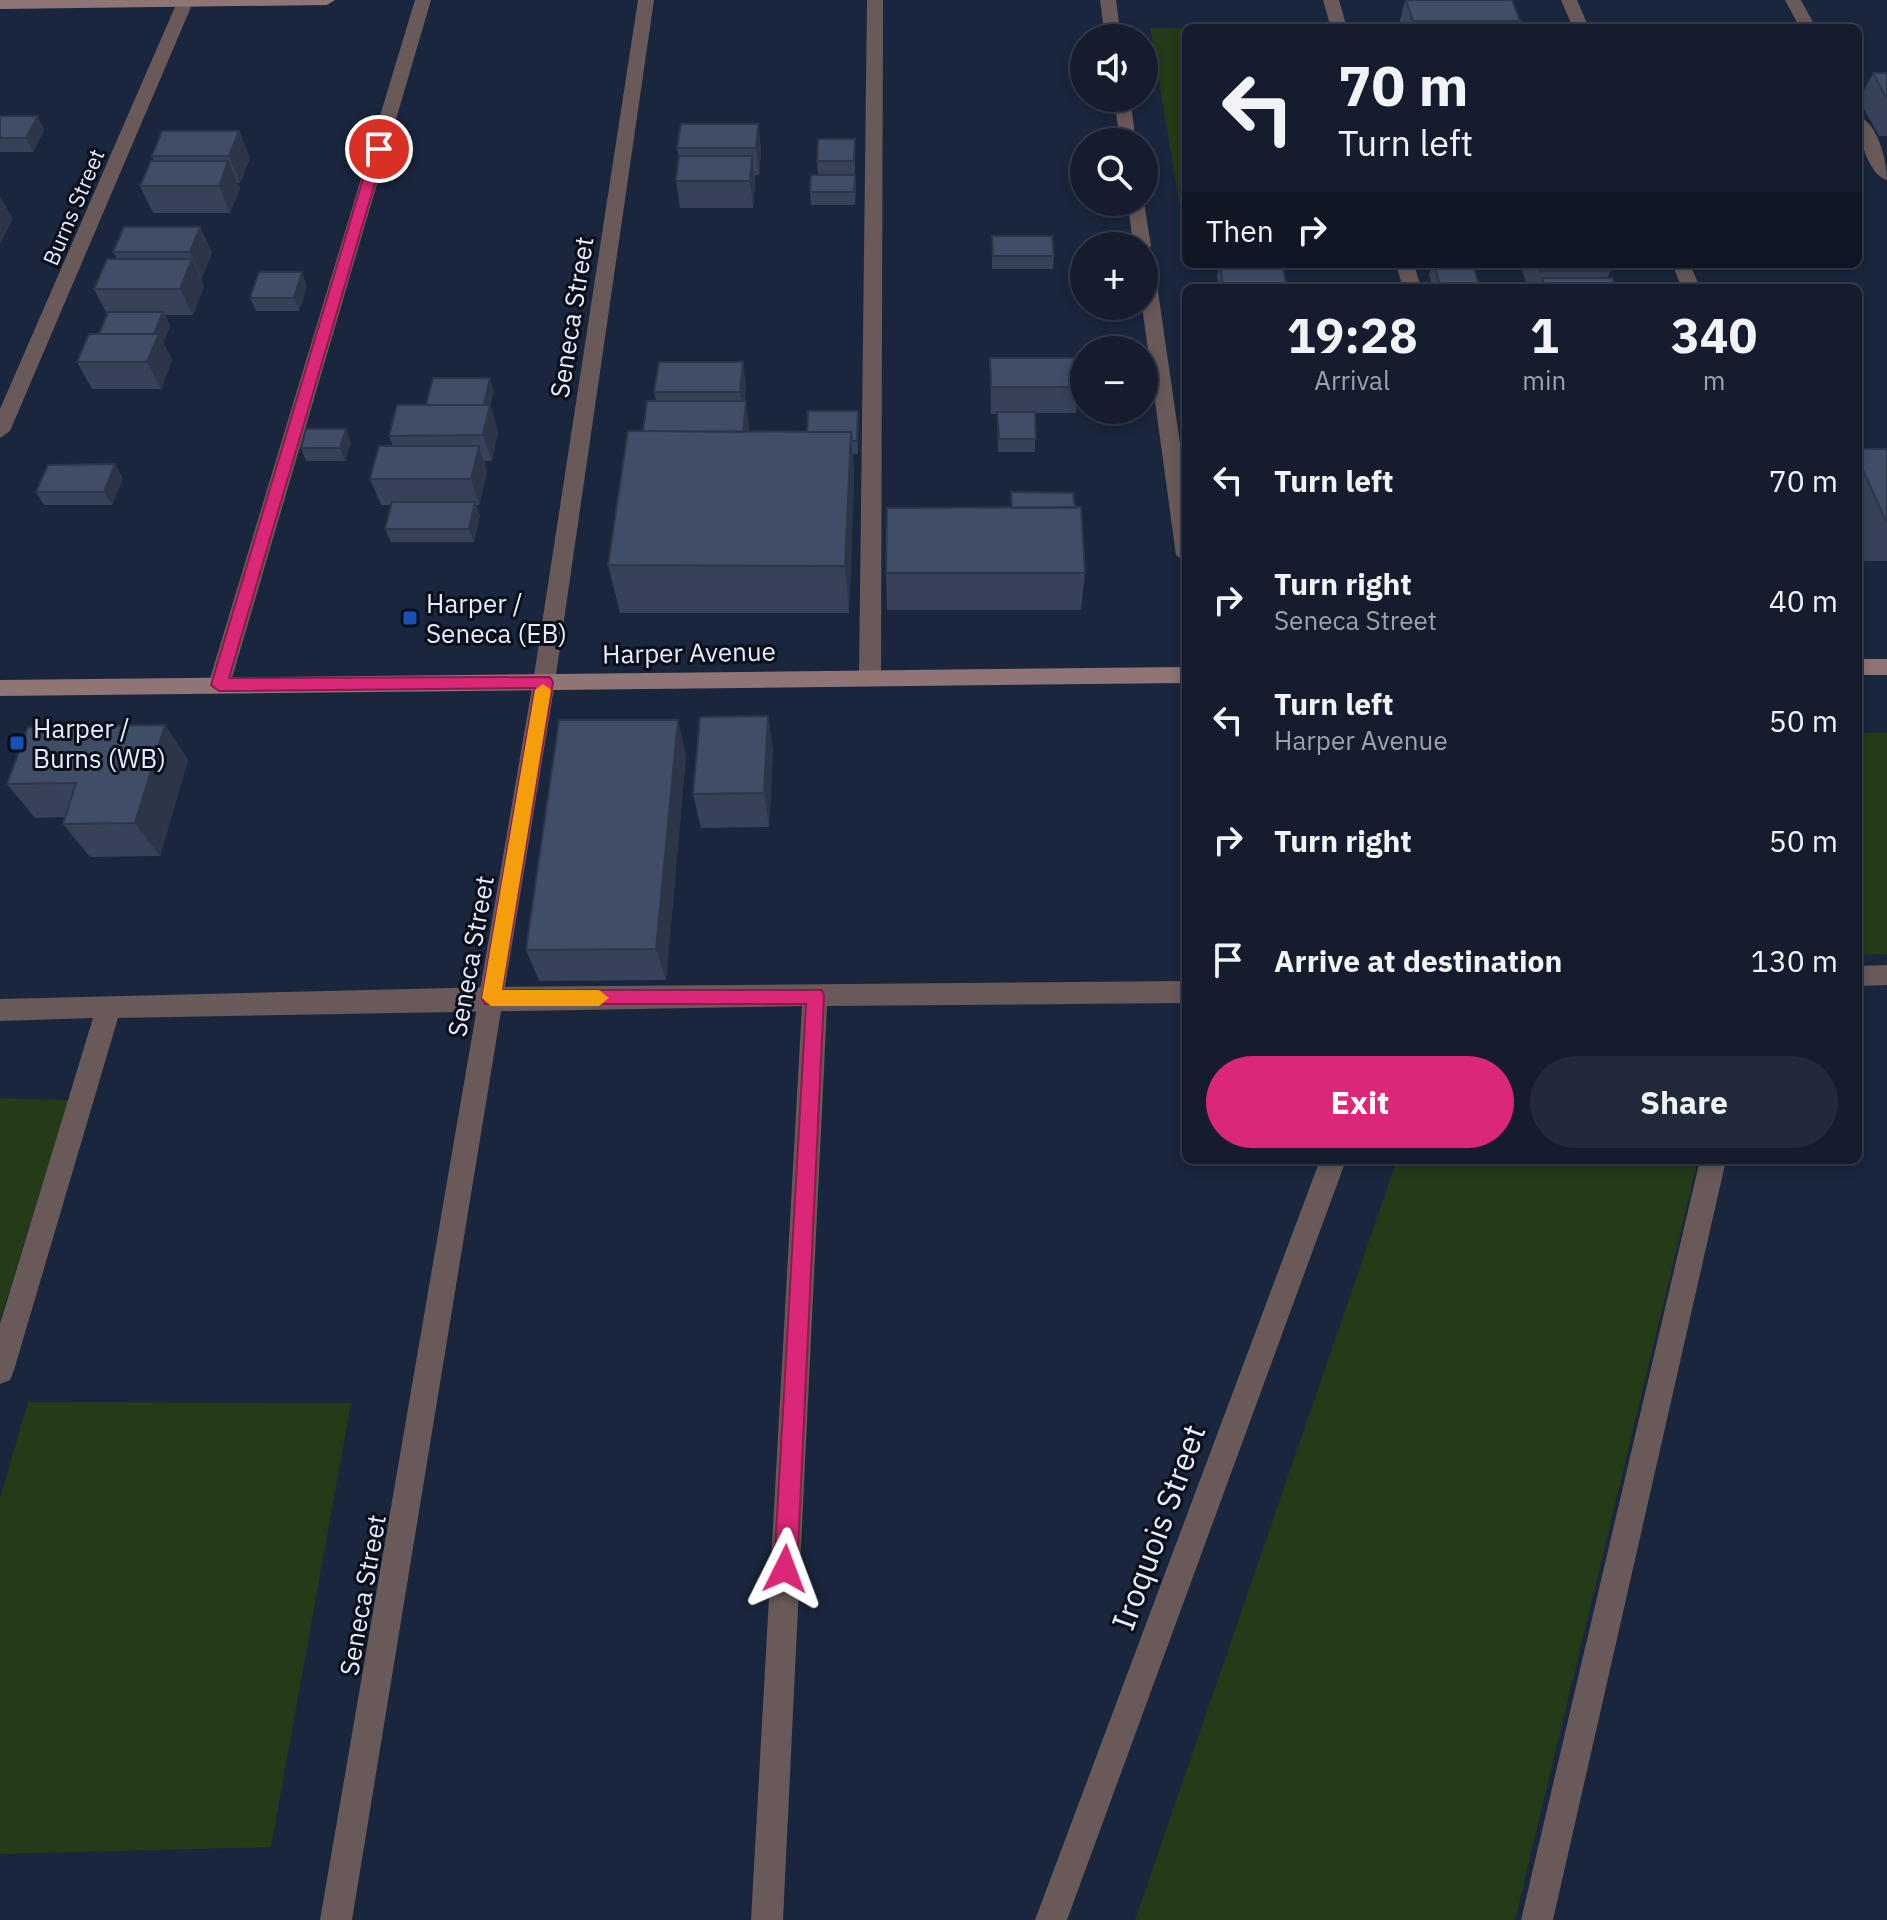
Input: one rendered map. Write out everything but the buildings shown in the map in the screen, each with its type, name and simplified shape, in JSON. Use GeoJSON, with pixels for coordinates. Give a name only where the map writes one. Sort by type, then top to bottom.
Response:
{"type":"FeatureCollection","features":[{"type":"Feature","properties":{"kind":"street"},"geometry":{"type":"LineString","coordinates":[[0,4],[327,0]]}},
{"type":"Feature","properties":{"kind":"street"},"geometry":{"type":"LineString","coordinates":[[219,685],[423,0]]}},
{"type":"Feature","properties":{"kind":"street","name":"Seneca Street"},"geometry":{"type":"LineString","coordinates":[[336,1920],[544,682],[646,0]]}},
{"type":"Feature","properties":{"kind":"street"},"geometry":{"type":"LineString","coordinates":[[870,677],[875,0]]}},
{"type":"Feature","properties":{"kind":"street"},"geometry":{"type":"LineString","coordinates":[[1108,0],[1111,24]]}},
{"type":"Feature","properties":{"kind":"street"},"geometry":{"type":"LineString","coordinates":[[1331,0],[1338,24]]}},
{"type":"Feature","properties":{"kind":"street"},"geometry":{"type":"LineString","coordinates":[[1569,0],[1579,24]]}},
{"type":"Feature","properties":{"kind":"street"},"geometry":{"type":"LineString","coordinates":[[1793,0],[1806,24]]}},
{"type":"Feature","properties":{"kind":"street","name":"Burns Street"},"geometry":{"type":"LineString","coordinates":[[0,431],[186,1]]}},
{"type":"Feature","properties":{"kind":"street"},"geometry":{"type":"LineString","coordinates":[[1862,128],[1887,175]]}},
{"type":"Feature","properties":{"kind":"street"},"geometry":{"type":"LineString","coordinates":[[1153,320],[1182,527]]}},
{"type":"Feature","properties":{"kind":"street"},"geometry":{"type":"LineString","coordinates":[[1862,667],[1887,667]]}},
{"type":"Feature","properties":{"kind":"street","name":"Harper Avenue"},"geometry":{"type":"LineString","coordinates":[[0,688],[1182,675]]}},
{"type":"Feature","properties":{"kind":"street"},"geometry":{"type":"LineString","coordinates":[[1862,976],[1887,975]]}},
{"type":"Feature","properties":{"kind":"street"},"geometry":{"type":"LineString","coordinates":[[0,1010],[491,998],[1182,992]]}},
{"type":"Feature","properties":{"kind":"street"},"geometry":{"type":"LineString","coordinates":[[767,1920],[815,996]]}},
{"type":"Feature","properties":{"kind":"street"},"geometry":{"type":"LineString","coordinates":[[0,1370],[109,1007]]}},
{"type":"Feature","properties":{"kind":"street","name":"Iroquois Street"},"geometry":{"type":"LineString","coordinates":[[1051,1920],[1332,1164]]}},
{"type":"Feature","properties":{"kind":"street"},"geometry":{"type":"LineString","coordinates":[[1537,1920],[1712,1164]]}},
{"type":"Feature","properties":{"kind":"green space"},"geometry":{"type":"Polygon","coordinates":[[[1158,28],[1182,28],[1182,218],[1158,76],[1158,28]]]}},
{"type":"Feature","properties":{"kind":"green space"},"geometry":{"type":"Polygon","coordinates":[[[1862,733],[1887,733],[1887,954],[1862,955],[1862,733]]]}},
{"type":"Feature","properties":{"kind":"green space"},"geometry":{"type":"Polygon","coordinates":[[[0,1098],[69,1100],[0,1320],[0,1098]]]}},
{"type":"Feature","properties":{"kind":"green space"},"geometry":{"type":"Polygon","coordinates":[[[1396,1164],[1697,1164],[1515,1920],[1135,1920],[1396,1164]]]}},
{"type":"Feature","properties":{"kind":"green space"},"geometry":{"type":"Polygon","coordinates":[[[28,1402],[351,1403],[271,1847],[0,1854],[0,1498],[28,1402]]]}},
{"type":"Feature","properties":{"kind":"slow traffic"},"geometry":{"type":"LineString","coordinates":[[543,690],[491,998],[599,998]]}},
{"type":"Feature","properties":{"kind":"place","name":"Harper / Seneca (EB)"},"geometry":{"type":"Point","coordinates":[410,618]}},
{"type":"Feature","properties":{"kind":"place","name":"Harper / Burns (WB)"},"geometry":{"type":"Point","coordinates":[17,743]}},
{"type":"Feature","properties":{"kind":"route"},"geometry":{"type":"LineString","coordinates":[[379,149],[219,685],[544,682],[491,998],[815,996],[785,1569]]}}]}
